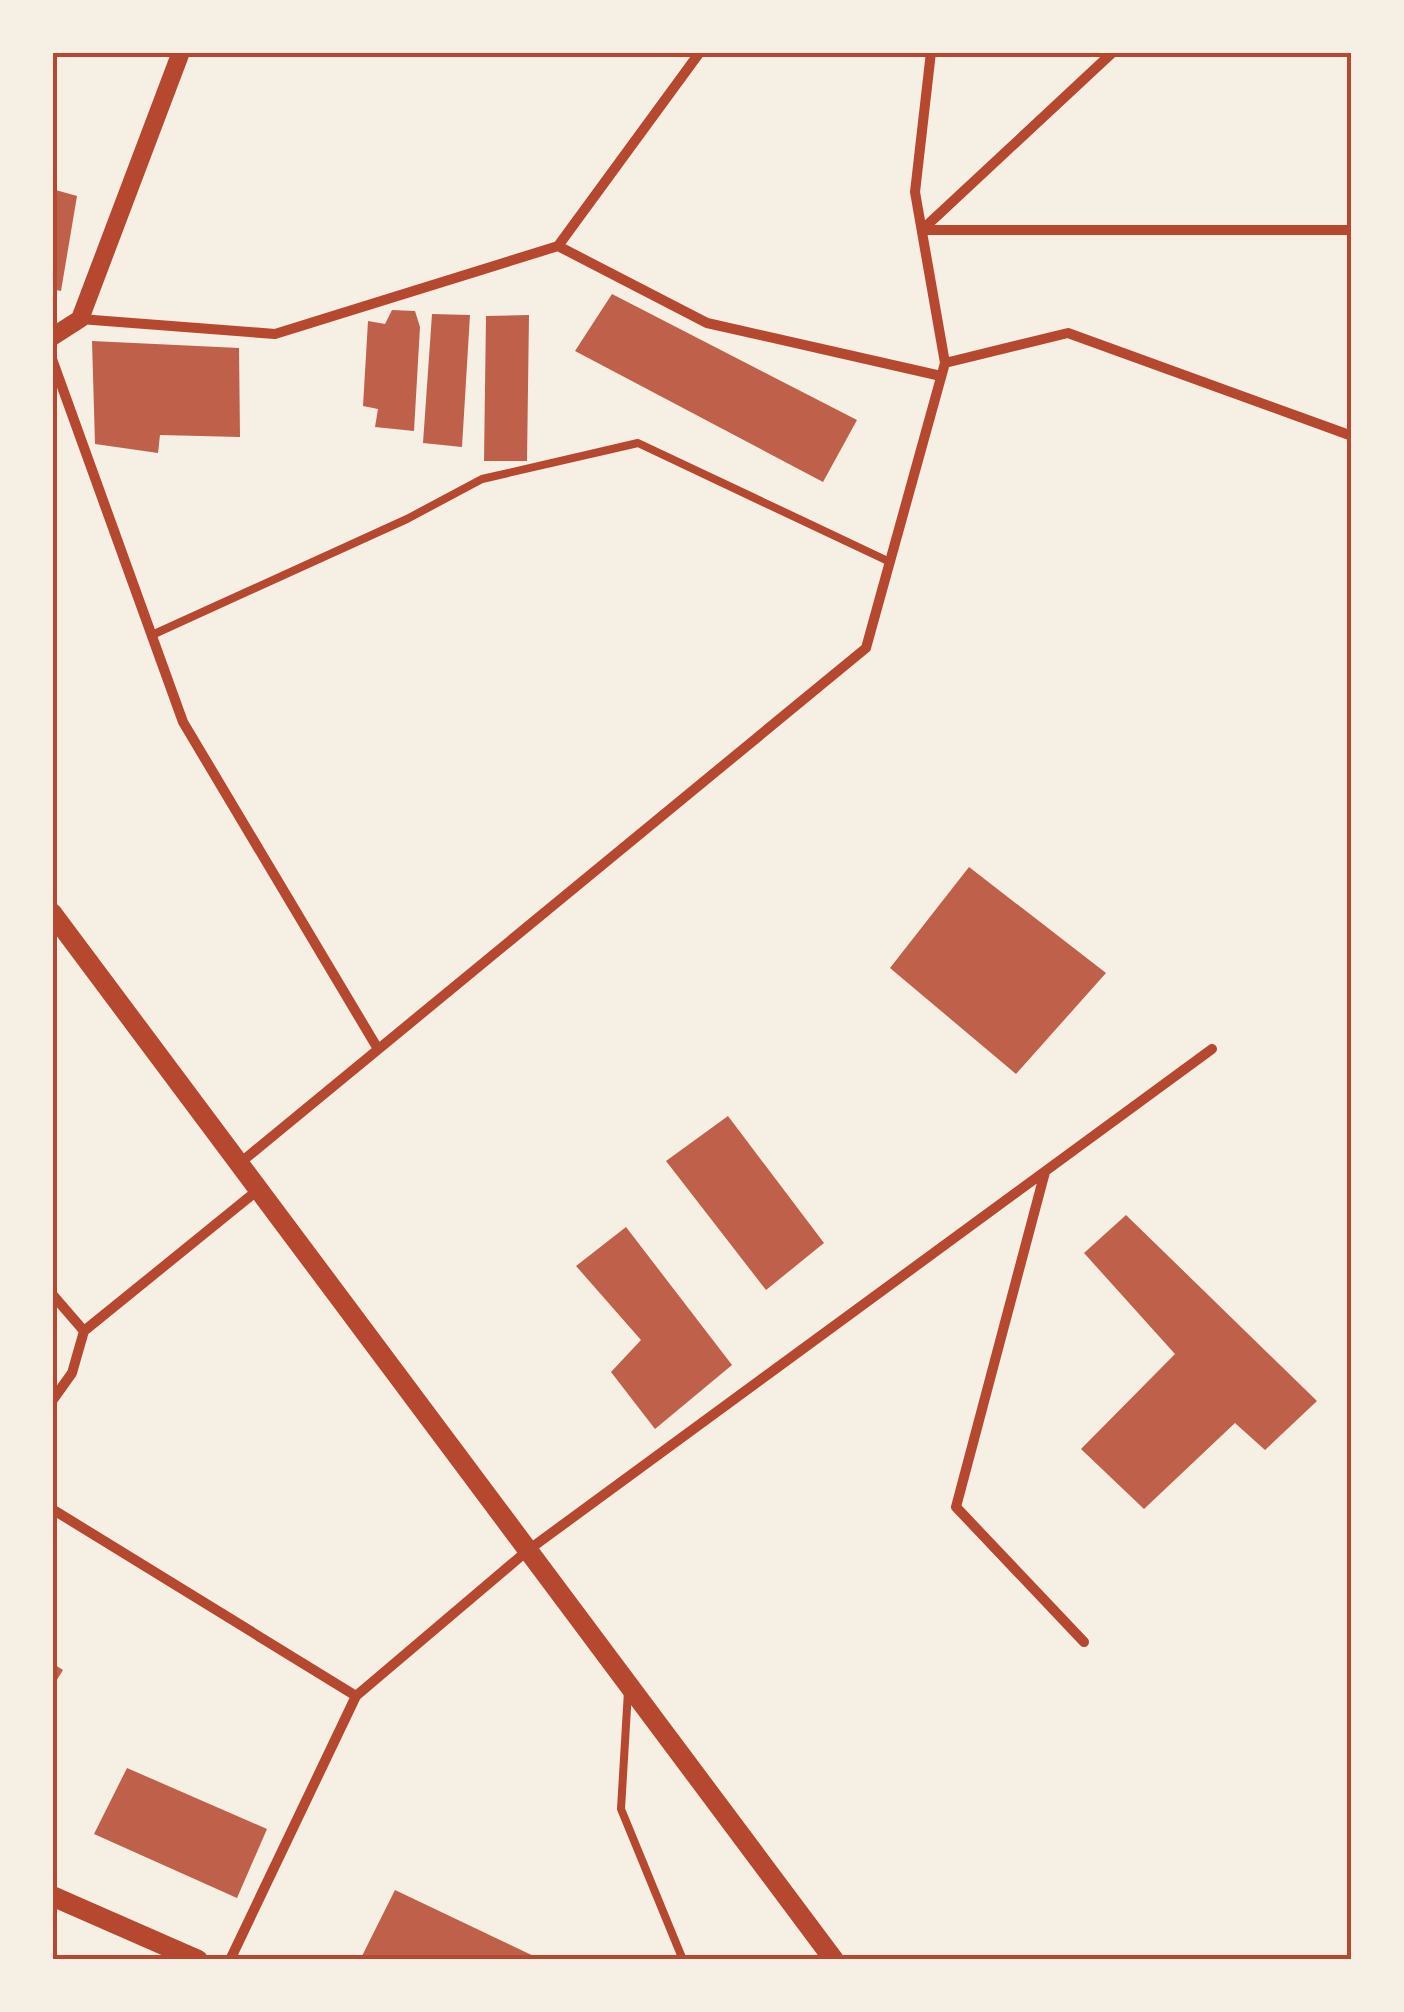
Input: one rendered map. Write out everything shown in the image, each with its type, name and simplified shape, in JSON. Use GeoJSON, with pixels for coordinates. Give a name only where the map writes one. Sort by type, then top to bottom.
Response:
{"type":"FeatureCollection","features":[{"type":"Feature","properties":{"kind":"main road"},"geometry":{"type":"LineString","coordinates":[[52,913],[834,1960]]}},
{"type":"Feature","properties":{"kind":"main road"},"geometry":{"type":"LineString","coordinates":[[52,1896],[198,1960]]}},
{"type":"Feature","properties":{"kind":"street"},"geometry":{"type":"LineString","coordinates":[[52,337],[80,319],[181,52]]}},
{"type":"Feature","properties":{"kind":"street"},"geometry":{"type":"LineString","coordinates":[[80,319],[275,334],[558,246],[700,52]]}},
{"type":"Feature","properties":{"kind":"street"},"geometry":{"type":"LineString","coordinates":[[239,1163],[866,648],[944,363],[916,192],[931,52]]}},
{"type":"Feature","properties":{"kind":"street"},"geometry":{"type":"LineString","coordinates":[[922,230],[1113,52]]}},
{"type":"Feature","properties":{"kind":"street"},"geometry":{"type":"LineString","coordinates":[[922,230],[1352,230]]}},
{"type":"Feature","properties":{"kind":"street"},"geometry":{"type":"LineString","coordinates":[[558,246],[707,322],[941,376]]}},
{"type":"Feature","properties":{"kind":"street"},"geometry":{"type":"LineString","coordinates":[[944,363],[1068,332],[1352,436]]}},
{"type":"Feature","properties":{"kind":"street"},"geometry":{"type":"LineString","coordinates":[[52,359],[183,722],[378,1049]]}},
{"type":"Feature","properties":{"kind":"street"},"geometry":{"type":"LineString","coordinates":[[230,1960],[356,1696],[527,1552],[1212,1049]]}},
{"type":"Feature","properties":{"kind":"street"},"geometry":{"type":"LineString","coordinates":[[1045,1171],[956,1507],[1084,1642]]}},
{"type":"Feature","properties":{"kind":"street"},"geometry":{"type":"LineString","coordinates":[[52,1401],[72,1373],[84,1331],[258,1190]]}},
{"type":"Feature","properties":{"kind":"street"},"geometry":{"type":"LineString","coordinates":[[52,1294],[84,1331]]}},
{"type":"Feature","properties":{"kind":"street"},"geometry":{"type":"LineString","coordinates":[[52,1509],[356,1696]]}},
{"type":"Feature","properties":{"kind":"lane"},"geometry":{"type":"LineString","coordinates":[[152,635],[407,519],[482,479],[638,442],[890,562]]}},
{"type":"Feature","properties":{"kind":"lane"},"geometry":{"type":"LineString","coordinates":[[628,1686],[621,1809],[683,1960]]}},
{"type":"Feature","properties":{"kind":"building"},"geometry":{"type":"Polygon","coordinates":[[[52,189],[77,196],[61,291],[52,289],[52,189]]]}},
{"type":"Feature","properties":{"kind":"building"},"geometry":{"type":"Polygon","coordinates":[[[612,294],[857,420],[823,482],[575,351],[612,294]]]}},
{"type":"Feature","properties":{"kind":"building"},"geometry":{"type":"Polygon","coordinates":[[[392,310],[415,311],[420,327],[414,431],[375,427],[378,409],[363,406],[368,321],[385,324],[392,310]]]}},
{"type":"Feature","properties":{"kind":"building"},"geometry":{"type":"Polygon","coordinates":[[[432,314],[470,315],[462,447],[423,443],[432,314]]]}},
{"type":"Feature","properties":{"kind":"building"},"geometry":{"type":"Polygon","coordinates":[[[529,315],[527,461],[484,461],[486,316],[529,315]]]}},
{"type":"Feature","properties":{"kind":"building"},"geometry":{"type":"Polygon","coordinates":[[[92,341],[239,348],[240,437],[160,435],[158,453],[95,444],[92,341]]]}},
{"type":"Feature","properties":{"kind":"building"},"geometry":{"type":"Polygon","coordinates":[[[969,867],[1106,973],[1016,1074],[890,968],[969,867]]]}},
{"type":"Feature","properties":{"kind":"building"},"geometry":{"type":"Polygon","coordinates":[[[728,1116],[824,1243],[766,1290],[666,1161],[728,1116]]]}},
{"type":"Feature","properties":{"kind":"building"},"geometry":{"type":"Polygon","coordinates":[[[1126,1215],[1317,1401],[1265,1450],[1235,1423],[1144,1509],[1081,1449],[1175,1354],[1084,1253],[1126,1215]]]}},
{"type":"Feature","properties":{"kind":"building"},"geometry":{"type":"Polygon","coordinates":[[[626,1227],[732,1365],[655,1429],[611,1372],[641,1340],[576,1266],[626,1227]]]}},
{"type":"Feature","properties":{"kind":"building"},"geometry":{"type":"Polygon","coordinates":[[[52,1663],[63,1670],[52,1688],[52,1663]]]}},
{"type":"Feature","properties":{"kind":"building"},"geometry":{"type":"Polygon","coordinates":[[[127,1768],[267,1829],[237,1898],[94,1834],[127,1768]]]}},
{"type":"Feature","properties":{"kind":"building"},"geometry":{"type":"Polygon","coordinates":[[[395,1890],[542,1960],[360,1960],[395,1890]]]}}]}
